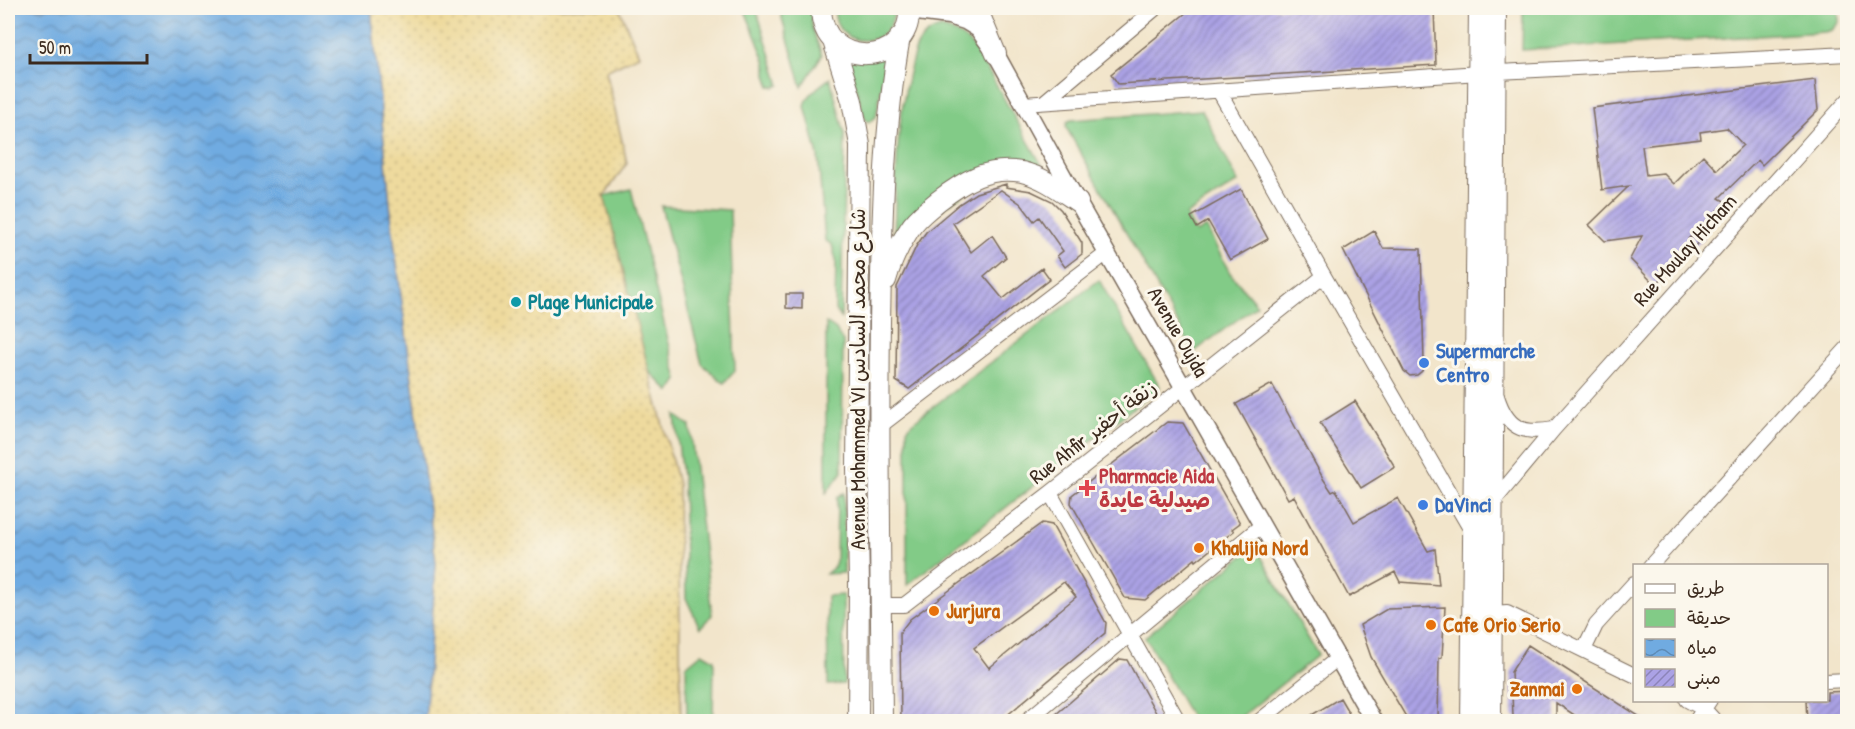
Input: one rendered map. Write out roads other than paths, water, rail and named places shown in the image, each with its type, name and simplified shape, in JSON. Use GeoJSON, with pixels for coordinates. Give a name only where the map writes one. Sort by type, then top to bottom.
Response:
{"type":"FeatureCollection","features":[{"type":"Feature","properties":{"kind":"main road","name":"Avenue Mohammed VI شارع محمد السادس"},"geometry":{"type":"LineString","coordinates":[[821,8],[824,27],[833,41],[852,101],[860,156],[856,468],[860,583],[858,722]]}},
{"type":"Feature","properties":{"kind":"main road"},"geometry":{"type":"LineString","coordinates":[[977,8],[996,54]]}},
{"type":"Feature","properties":{"kind":"main road"},"geometry":{"type":"LineString","coordinates":[[1479,8],[1487,73],[1493,384],[1491,722]]}},
{"type":"Feature","properties":{"kind":"main road"},"geometry":{"type":"LineString","coordinates":[[1471,722],[1487,73],[1496,8]]}},
{"type":"Feature","properties":{"kind":"main road","name":"Avenue Mohammed VI شارع محمد السادس"},"geometry":{"type":"LineString","coordinates":[[882,722],[879,427],[884,172],[900,38],[905,30],[909,9]]}},
{"type":"Feature","properties":{"kind":"main road"},"geometry":{"type":"LineString","coordinates":[[833,41],[850,52],[864,55],[878,53],[890,47],[900,38]]}},
{"type":"Feature","properties":{"kind":"main road"},"geometry":{"type":"LineString","coordinates":[[881,297],[889,269],[910,228],[922,214],[973,177],[999,171],[1028,174],[1049,183],[1078,202]]}},
{"type":"Feature","properties":{"kind":"street"},"geometry":{"type":"LineString","coordinates":[[1044,102],[1156,8]]}},
{"type":"Feature","properties":{"kind":"street","name":"Avenue Oujda"},"geometry":{"type":"LineString","coordinates":[[909,9],[965,21],[978,29],[996,54],[1374,722]]}},
{"type":"Feature","properties":{"kind":"street"},"geometry":{"type":"LineString","coordinates":[[1023,104],[1487,73],[1848,54]]}},
{"type":"Feature","properties":{"kind":"street"},"geometry":{"type":"LineString","coordinates":[[1220,91],[1474,534]]}},
{"type":"Feature","properties":{"kind":"street","name":"Rue Moulay Hicham"},"geometry":{"type":"LineString","coordinates":[[1494,501],[1554,429],[1848,100]]}},
{"type":"Feature","properties":{"kind":"street"},"geometry":{"type":"LineString","coordinates":[[879,427],[1107,253]]}},
{"type":"Feature","properties":{"kind":"street","name":"Rue Ahfir زنقة أحفير"},"geometry":{"type":"LineString","coordinates":[[882,605],[904,605],[1050,493],[1324,276]]}},
{"type":"Feature","properties":{"kind":"street"},"geometry":{"type":"LineString","coordinates":[[1652,564],[1848,348]]}},
{"type":"Feature","properties":{"kind":"street"},"geometry":{"type":"LineString","coordinates":[[1493,384],[1499,404],[1506,417],[1515,426],[1535,432],[1554,429]]}},
{"type":"Feature","properties":{"kind":"street"},"geometry":{"type":"LineString","coordinates":[[1050,493],[1179,722]]}},
{"type":"Feature","properties":{"kind":"street"},"geometry":{"type":"LineString","coordinates":[[1025,722],[1262,525]]}},
{"type":"Feature","properties":{"kind":"street"},"geometry":{"type":"LineString","coordinates":[[1584,650],[1596,625],[1633,585]]}},
{"type":"Feature","properties":{"kind":"street"},"geometry":{"type":"LineString","coordinates":[[1493,614],[1508,613],[1633,674]]}},
{"type":"Feature","properties":{"kind":"street"},"geometry":{"type":"LineString","coordinates":[[1258,722],[1338,658]]}},
{"type":"Feature","properties":{"kind":"street"},"geometry":{"type":"LineString","coordinates":[[1828,681],[1848,680]]}},
{"type":"Feature","properties":{"kind":"street"},"geometry":{"type":"LineString","coordinates":[[1695,722],[1707,705],[1716,722]]}},
{"type":"Feature","properties":{"kind":"water"},"geometry":{"type":"Polygon","coordinates":[[[8,8],[371,8],[393,234],[436,563],[425,721],[8,721],[8,8]]]}},
{"type":"Feature","properties":{"kind":"place","name":"Plage Municipale"},"geometry":{"type":"Point","coordinates":[516,302]}},
{"type":"Feature","properties":{"kind":"place","name":"Supermarche Centro"},"geometry":{"type":"Point","coordinates":[1424,363]}},
{"type":"Feature","properties":{"kind":"place","name":"Pharmacie Aida صيدلية عايدة"},"geometry":{"type":"Point","coordinates":[1087,488]}},
{"type":"Feature","properties":{"kind":"place","name":"DaVinci"},"geometry":{"type":"Point","coordinates":[1423,505]}},
{"type":"Feature","properties":{"kind":"place","name":"Khalijia Nord"},"geometry":{"type":"Point","coordinates":[1199,548]}},
{"type":"Feature","properties":{"kind":"place","name":"Jurjura"},"geometry":{"type":"Point","coordinates":[934,611]}},
{"type":"Feature","properties":{"kind":"place","name":"Cafe Orio Serio"},"geometry":{"type":"Point","coordinates":[1431,625]}},
{"type":"Feature","properties":{"kind":"place","name":"Zanmai"},"geometry":{"type":"Point","coordinates":[1577,689]}}]}
